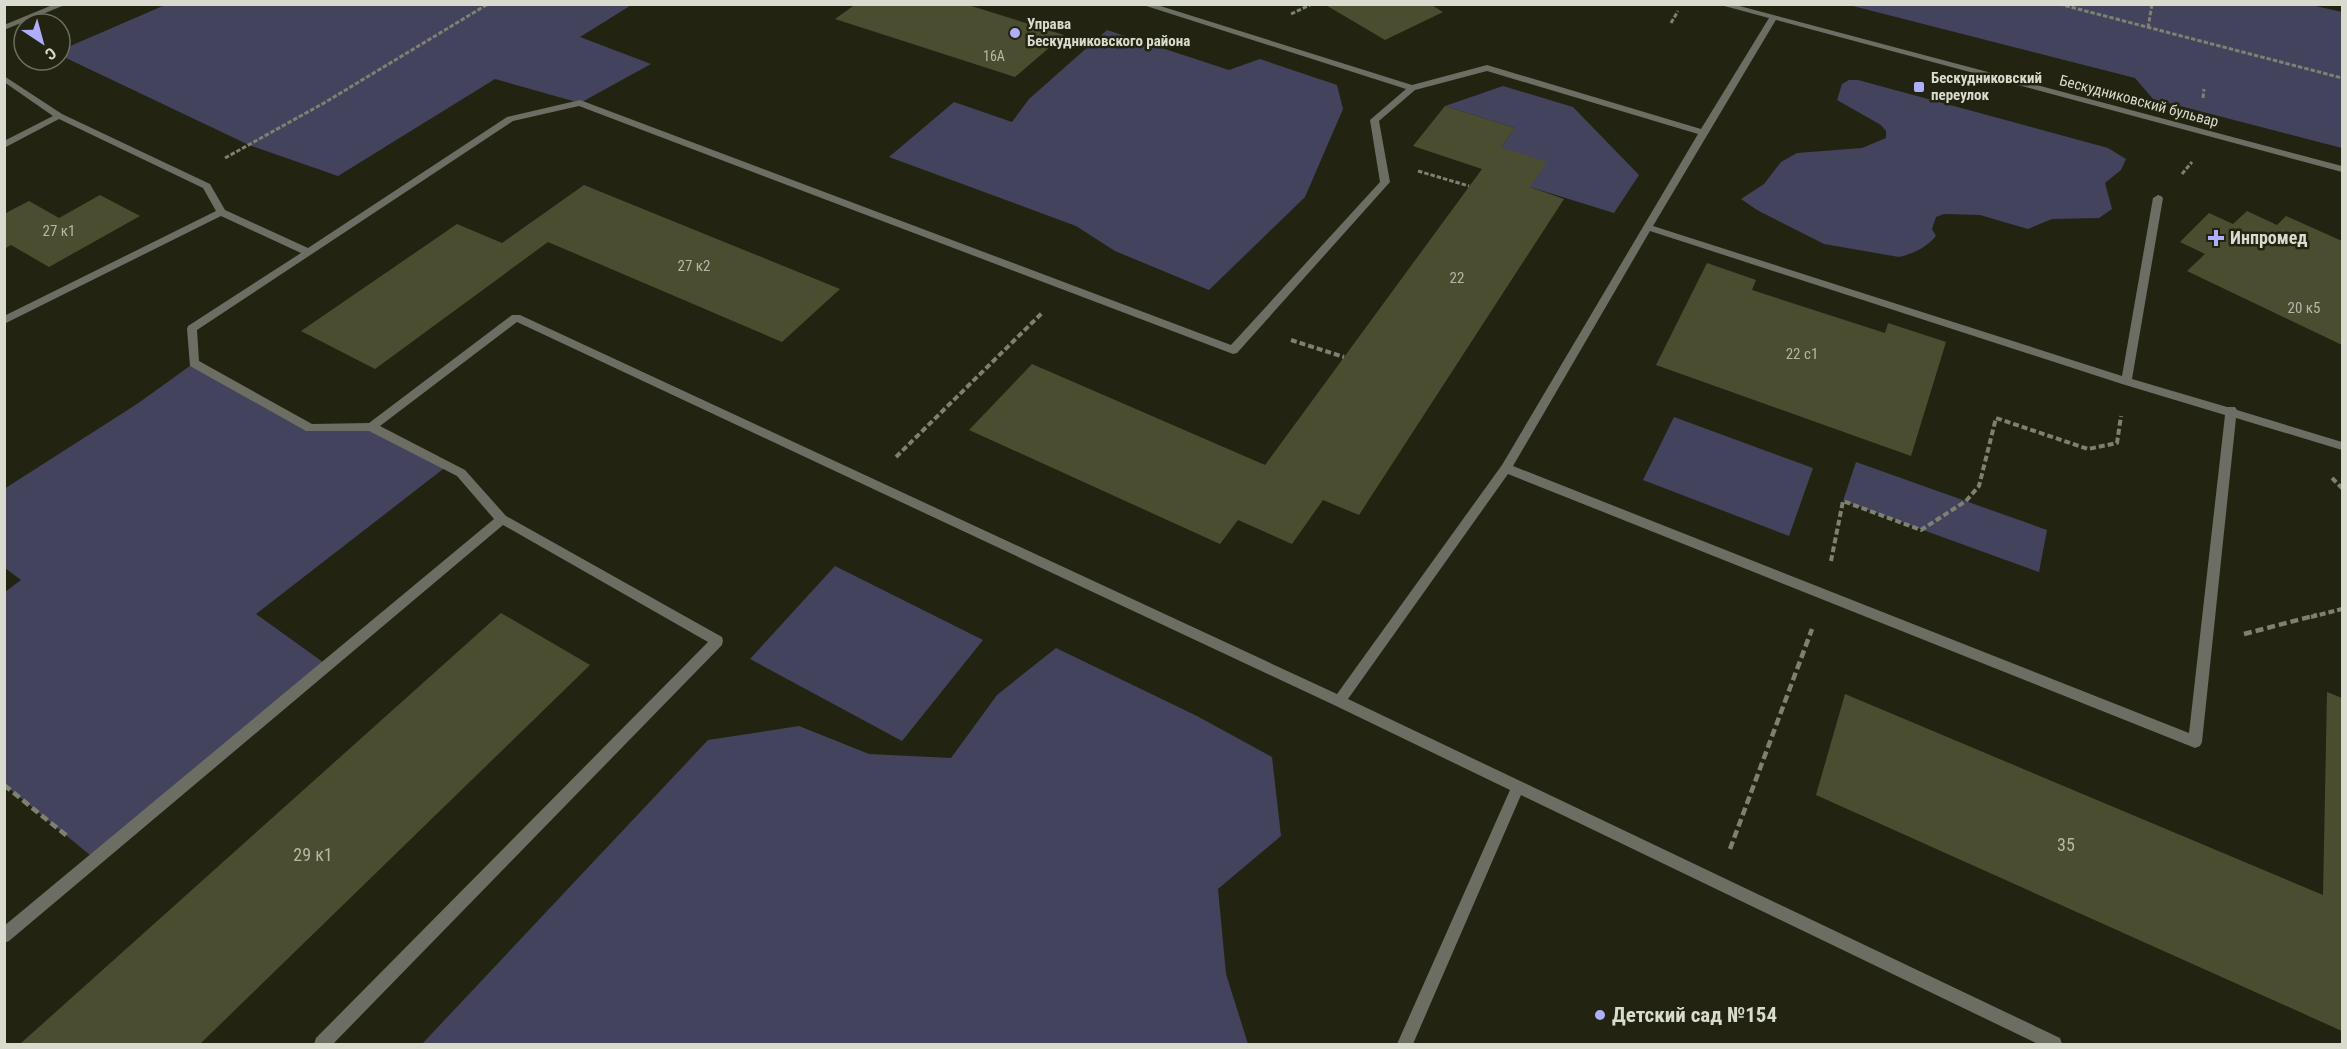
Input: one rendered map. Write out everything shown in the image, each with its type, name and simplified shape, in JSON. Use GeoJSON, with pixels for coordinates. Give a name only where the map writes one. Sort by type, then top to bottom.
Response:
{"type":"FeatureCollection","features":[{"type":"Feature","properties":{"kind":"street"},"geometry":{"type":"LineString","coordinates":[[4,28],[63,4]]}},
{"type":"Feature","properties":{"kind":"street"},"geometry":{"type":"LineString","coordinates":[[1144,4],[1412,88]]}},
{"type":"Feature","properties":{"kind":"street","name":"Бескудниковский бульвар"},"geometry":{"type":"LineString","coordinates":[[1721,4],[2343,169]]}},
{"type":"Feature","properties":{"kind":"street"},"geometry":{"type":"LineString","coordinates":[[1339,701],[1506,468],[1773,18]]}},
{"type":"Feature","properties":{"kind":"street"},"geometry":{"type":"LineString","coordinates":[[322,1044],[717,641],[502,519],[461,473],[371,427],[310,428],[194,363],[192,329],[308,252],[510,119],[580,103],[1233,350],[1385,182],[1374,120],[1412,88],[1487,68],[1703,133]]}},
{"type":"Feature","properties":{"kind":"street"},"geometry":{"type":"LineString","coordinates":[[4,78],[59,116],[207,186],[221,212],[308,252]]}},
{"type":"Feature","properties":{"kind":"street"},"geometry":{"type":"LineString","coordinates":[[4,145],[59,116]]}},
{"type":"Feature","properties":{"kind":"street"},"geometry":{"type":"LineString","coordinates":[[2126,381],[2158,198]]}},
{"type":"Feature","properties":{"kind":"street"},"geometry":{"type":"LineString","coordinates":[[4,321],[221,212]]}},
{"type":"Feature","properties":{"kind":"street"},"geometry":{"type":"LineString","coordinates":[[1647,227],[2126,381],[2231,410],[2343,446]]}},
{"type":"Feature","properties":{"kind":"street"},"geometry":{"type":"LineString","coordinates":[[371,427],[516,317],[1339,701],[2054,1044]]}},
{"type":"Feature","properties":{"kind":"street"},"geometry":{"type":"LineString","coordinates":[[1506,468],[2195,742],[2231,410]]}},
{"type":"Feature","properties":{"kind":"street"},"geometry":{"type":"LineString","coordinates":[[4,936],[502,519]]}},
{"type":"Feature","properties":{"kind":"street"},"geometry":{"type":"LineString","coordinates":[[1405,1044],[1518,788]]}},
{"type":"Feature","properties":{"kind":"path"},"geometry":{"type":"LineString","coordinates":[[189,178],[324,103],[488,4]]}},
{"type":"Feature","properties":{"kind":"path"},"geometry":{"type":"LineString","coordinates":[[2059,4],[2343,78]]}},
{"type":"Feature","properties":{"kind":"path"},"geometry":{"type":"LineString","coordinates":[[2148,28],[2152,4]]}},
{"type":"Feature","properties":{"kind":"path"},"geometry":{"type":"LineString","coordinates":[[1671,23],[1678,11]]}},
{"type":"Feature","properties":{"kind":"path"},"geometry":{"type":"LineString","coordinates":[[1381,161],[1469,186]]}},
{"type":"Feature","properties":{"kind":"path"},"geometry":{"type":"LineString","coordinates":[[870,483],[1068,287]]}},
{"type":"Feature","properties":{"kind":"path"},"geometry":{"type":"LineString","coordinates":[[1253,328],[1344,357]]}},
{"type":"Feature","properties":{"kind":"path"},"geometry":{"type":"LineString","coordinates":[[1717,884],[1825,594],[1843,501],[1922,530],[1966,501],[1980,486],[1996,418],[2088,449],[2117,443],[2126,381]]}},
{"type":"Feature","properties":{"kind":"path"},"geometry":{"type":"LineString","coordinates":[[2206,643],[2343,609]]}},
{"type":"Feature","properties":{"kind":"path"},"geometry":{"type":"LineString","coordinates":[[4,785],[96,860]]}},
{"type":"Feature","properties":{"kind":"shaded area"},"geometry":{"type":"Polygon","coordinates":[[[633,4],[580,37],[651,64],[580,103],[495,79],[338,176],[249,145],[72,61],[72,45],[165,5],[633,4]]]}},
{"type":"Feature","properties":{"kind":"shaded area"},"geometry":{"type":"Polygon","coordinates":[[[1849,5],[2311,5],[2342,12],[2342,148],[2153,99],[2135,78],[1849,5]]]}},
{"type":"Feature","properties":{"kind":"shaded area"},"geometry":{"type":"Polygon","coordinates":[[[1107,30],[1229,70],[1260,59],[1337,85],[1343,109],[1305,197],[1209,290],[1115,251],[1076,226],[889,157],[954,102],[1012,122],[1029,99],[1107,30]]]}},
{"type":"Feature","properties":{"kind":"shaded area"},"geometry":{"type":"Polygon","coordinates":[[[1849,80],[1858,80],[2108,148],[2126,159],[2121,170],[2105,183],[2112,209],[2099,218],[2052,219],[2028,229],[1980,215],[1944,214],[1936,217],[1932,229],[1936,236],[1928,244],[1899,257],[1824,244],[1757,210],[1741,199],[1764,184],[1781,162],[1797,153],[1862,148],[1886,138],[1886,131],[1881,125],[1837,100],[1842,84],[1849,80]]]}},
{"type":"Feature","properties":{"kind":"shaded area"},"geometry":{"type":"Polygon","coordinates":[[[1503,86],[1573,107],[1639,175],[1614,213],[1530,187],[1501,147],[1515,128],[1445,106],[1503,86]]]}},
{"type":"Feature","properties":{"kind":"shaded area"},"geometry":{"type":"Polygon","coordinates":[[[194,363],[310,428],[371,427],[447,466],[256,614],[327,665],[96,860],[5,785],[5,592],[21,580],[5,568],[4,489],[137,404],[194,363]]]}},
{"type":"Feature","properties":{"kind":"shaded area"},"geometry":{"type":"Polygon","coordinates":[[[1674,417],[1813,468],[1789,536],[1643,480],[1674,417]]]}},
{"type":"Feature","properties":{"kind":"shaded area"},"geometry":{"type":"Polygon","coordinates":[[[1856,462],[2047,530],[2039,572],[1843,501],[1856,462]]]}},
{"type":"Feature","properties":{"kind":"shaded area"},"geometry":{"type":"Polygon","coordinates":[[[835,566],[983,640],[902,741],[750,659],[835,566]]]}},
{"type":"Feature","properties":{"kind":"shaded area"},"geometry":{"type":"Polygon","coordinates":[[[1056,648],[1197,716],[1272,757],[1281,836],[1218,889],[1226,974],[1248,1044],[422,1044],[708,740],[799,726],[869,754],[951,758],[997,695],[1056,648]]]}},
{"type":"Feature","properties":{"kind":"building"},"geometry":{"type":"Polygon","coordinates":[[[856,4],[965,4],[1064,35],[1015,77],[835,19],[856,4]]]}},
{"type":"Feature","properties":{"kind":"building"},"geometry":{"type":"Polygon","coordinates":[[[1324,4],[1430,4],[1443,12],[1385,40],[1324,4]]]}},
{"type":"Feature","properties":{"kind":"building"},"geometry":{"type":"Polygon","coordinates":[[[1445,106],[1515,128],[1501,147],[1547,162],[1530,187],[1564,199],[1359,515],[1323,500],[1292,544],[1238,520],[1220,544],[969,430],[1032,364],[1265,465],[1482,169],[1413,146],[1445,106]]]}},
{"type":"Feature","properties":{"kind":"building"},"geometry":{"type":"Polygon","coordinates":[[[584,185],[840,289],[782,342],[548,242],[375,369],[301,331],[457,224],[502,243],[584,185]]]}},
{"type":"Feature","properties":{"kind":"building"},"geometry":{"type":"Polygon","coordinates":[[[100,195],[140,216],[49,267],[11,245],[4,249],[4,214],[29,201],[59,218],[100,195]]]}},
{"type":"Feature","properties":{"kind":"building"},"geometry":{"type":"Polygon","coordinates":[[[2247,211],[2277,225],[2286,216],[2342,241],[2342,345],[2187,271],[2205,254],[2180,242],[2209,213],[2233,224],[2247,211]]]}},
{"type":"Feature","properties":{"kind":"building"},"geometry":{"type":"Polygon","coordinates":[[[1707,263],[1756,280],[1752,290],[1885,333],[1888,323],[1946,342],[1911,456],[1656,365],[1707,263]]]}},
{"type":"Feature","properties":{"kind":"building"},"geometry":{"type":"Polygon","coordinates":[[[501,613],[590,665],[200,1044],[20,1044],[501,613]]]}},
{"type":"Feature","properties":{"kind":"building"},"geometry":{"type":"Polygon","coordinates":[[[2327,692],[2342,698],[2342,1031],[1816,795],[1845,694],[2323,895],[2327,692]]]}},
{"type":"Feature","properties":{"kind":"place","name":"Управа Бескудниковского района"},"geometry":{"type":"Point","coordinates":[1015,33]}},
{"type":"Feature","properties":{"kind":"place","name":"Бескудниковский переулок"},"geometry":{"type":"Point","coordinates":[1919,87]}},
{"type":"Feature","properties":{"kind":"place","name":"Инпромед"},"geometry":{"type":"Point","coordinates":[2216,238]}},
{"type":"Feature","properties":{"kind":"place","name":"Детский сад №154"},"geometry":{"type":"Point","coordinates":[1600,1015]}}]}
